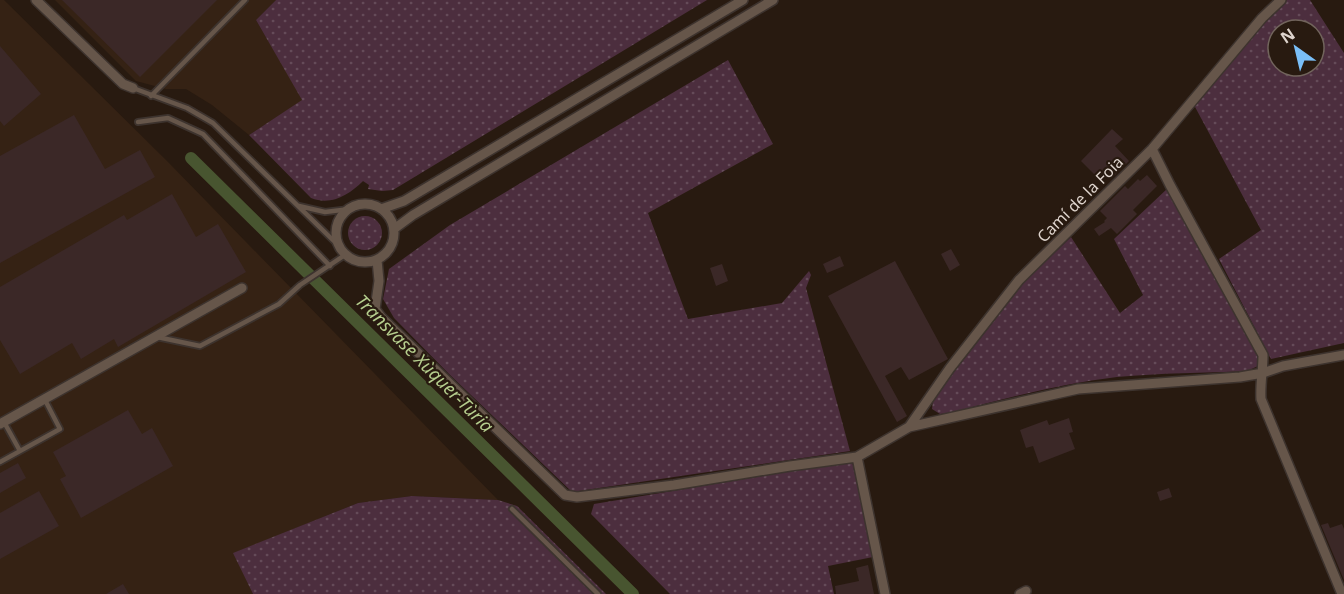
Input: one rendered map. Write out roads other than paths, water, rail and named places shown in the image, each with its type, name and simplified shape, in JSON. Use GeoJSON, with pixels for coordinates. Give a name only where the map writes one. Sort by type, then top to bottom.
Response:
{"type":"FeatureCollection","features":[{"type":"Feature","properties":{"kind":"street"},"geometry":{"type":"LineString","coordinates":[[36,0],[123,84],[134,88]]}},
{"type":"Feature","properties":{"kind":"street"},"geometry":{"type":"LineString","coordinates":[[381,208],[387,214],[394,229],[391,247],[377,260],[360,262],[345,255],[338,245],[336,229],[339,221],[350,209],[365,204],[381,208],[404,201],[743,0]]}},
{"type":"Feature","properties":{"kind":"street"},"geometry":{"type":"LineString","coordinates":[[394,229],[413,215],[773,0]]}},
{"type":"Feature","properties":{"kind":"street","name":"Camí de la Foia"},"geometry":{"type":"LineString","coordinates":[[909,427],[950,368],[1019,280],[1152,149],[1262,18],[1281,0]]}},
{"type":"Feature","properties":{"kind":"street"},"geometry":{"type":"LineString","coordinates":[[1152,149],[1263,356],[1261,399],[1342,594]]}},
{"type":"Feature","properties":{"kind":"street"},"geometry":{"type":"LineString","coordinates":[[377,260],[378,281],[375,309],[381,317],[565,495],[577,497],[674,485],[856,457],[909,427],[1078,389],[1240,377],[1263,373],[1283,366],[1344,355]]}},
{"type":"Feature","properties":{"kind":"street"},"geometry":{"type":"LineString","coordinates":[[2,423],[242,288]]}},
{"type":"Feature","properties":{"kind":"street"},"geometry":{"type":"LineString","coordinates":[[856,457],[885,594]]}},
{"type":"Feature","properties":{"kind":"lane"},"geometry":{"type":"LineString","coordinates":[[151,96],[245,0]]}},
{"type":"Feature","properties":{"kind":"lane"},"geometry":{"type":"LineString","coordinates":[[134,88],[187,108],[213,123],[338,245]]}},
{"type":"Feature","properties":{"kind":"lane"},"geometry":{"type":"LineString","coordinates":[[138,122],[168,118],[202,134],[328,268]]}},
{"type":"Feature","properties":{"kind":"lane"},"geometry":{"type":"LineString","coordinates":[[299,206],[325,212],[350,209]]}},
{"type":"Feature","properties":{"kind":"lane"},"geometry":{"type":"LineString","coordinates":[[156,337],[200,346],[279,304],[300,285],[345,255]]}},
{"type":"Feature","properties":{"kind":"lane"},"geometry":{"type":"LineString","coordinates":[[0,462],[60,429],[45,400]]}},
{"type":"Feature","properties":{"kind":"lane"},"geometry":{"type":"LineString","coordinates":[[2,423],[20,451]]}},
{"type":"Feature","properties":{"kind":"lane"},"geometry":{"type":"LineString","coordinates":[[512,509],[598,594]]}},
{"type":"Feature","properties":{"kind":"waterway","name":"Transvase Xùquer-Tùria"},"geometry":{"type":"LineString","coordinates":[[191,158],[633,594]]}}]}
